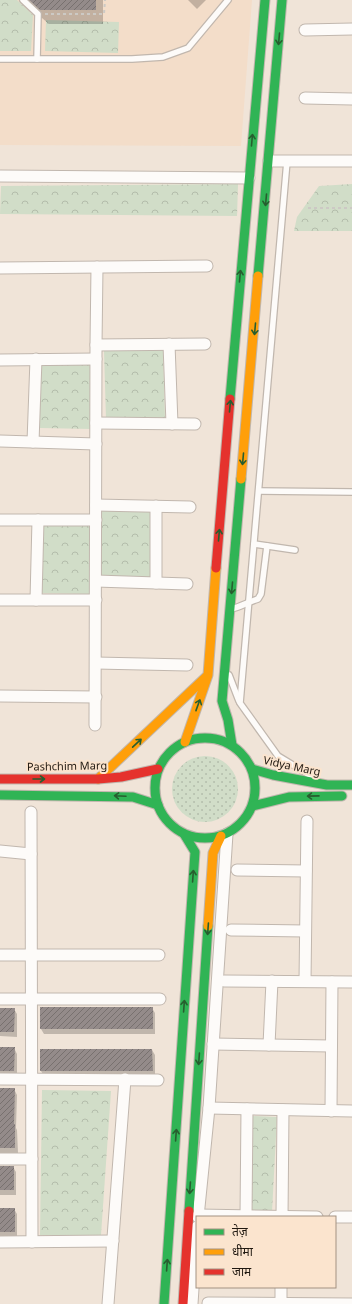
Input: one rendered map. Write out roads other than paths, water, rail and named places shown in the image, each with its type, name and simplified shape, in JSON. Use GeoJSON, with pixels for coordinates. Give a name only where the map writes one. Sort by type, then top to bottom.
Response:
{"type":"FeatureCollection","features":[{"type":"Feature","properties":{"kind":"main road"},"geometry":{"type":"LineString","coordinates":[[185,742],[208,675],[265,0]]}},
{"type":"Feature","properties":{"kind":"main road"},"geometry":{"type":"LineString","coordinates":[[232,745],[228,720],[222,701],[282,0]]}},
{"type":"Feature","properties":{"kind":"main road"},"geometry":{"type":"LineString","coordinates":[[98,779],[208,675]]}},
{"type":"Feature","properties":{"kind":"main road","name":"Vidya Marg"},"geometry":{"type":"LineString","coordinates":[[201,738],[217,739],[232,745],[247,760],[252,769],[256,787],[253,806],[244,821],[237,828],[224,835],[209,838],[196,838],[184,834],[171,825],[161,812],[158,805],[155,793],[155,781],[158,769],[174,748],[185,742],[201,738]]}},
{"type":"Feature","properties":{"kind":"main road","name":"Pashchim Marg"},"geometry":{"type":"LineString","coordinates":[[0,779],[98,779],[121,777],[158,769]]}},
{"type":"Feature","properties":{"kind":"main road","name":"Vidya Marg"},"geometry":{"type":"LineString","coordinates":[[252,769],[273,775],[327,785]]}},
{"type":"Feature","properties":{"kind":"main road"},"geometry":{"type":"LineString","coordinates":[[327,785],[352,785]]}},
{"type":"Feature","properties":{"kind":"main road"},"geometry":{"type":"LineString","coordinates":[[0,795],[133,797],[158,805]]}},
{"type":"Feature","properties":{"kind":"main road"},"geometry":{"type":"LineString","coordinates":[[253,806],[290,797],[352,796]]}},
{"type":"Feature","properties":{"kind":"main road"},"geometry":{"type":"LineString","coordinates":[[164,1304],[194,852],[184,834]]}},
{"type":"Feature","properties":{"kind":"main road"},"geometry":{"type":"LineString","coordinates":[[183,1304],[212,853],[224,835]]}},
{"type":"Feature","properties":{"kind":"street"},"geometry":{"type":"LineString","coordinates":[[305,30],[352,29]]}},
{"type":"Feature","properties":{"kind":"street"},"geometry":{"type":"LineString","coordinates":[[305,98],[352,99]]}},
{"type":"Feature","properties":{"kind":"street"},"geometry":{"type":"LineString","coordinates":[[269,161],[352,161]]}},
{"type":"Feature","properties":{"kind":"street"},"geometry":{"type":"LineString","coordinates":[[0,176],[249,178]]}},
{"type":"Feature","properties":{"kind":"street"},"geometry":{"type":"LineString","coordinates":[[95,725],[97,266]]}},
{"type":"Feature","properties":{"kind":"street"},"geometry":{"type":"LineString","coordinates":[[0,268],[206,266]]}},
{"type":"Feature","properties":{"kind":"street"},"geometry":{"type":"LineString","coordinates":[[169,344],[172,424]]}},
{"type":"Feature","properties":{"kind":"street"},"geometry":{"type":"LineString","coordinates":[[96,345],[205,344]]}},
{"type":"Feature","properties":{"kind":"street"},"geometry":{"type":"LineString","coordinates":[[33,442],[36,359]]}},
{"type":"Feature","properties":{"kind":"street"},"geometry":{"type":"LineString","coordinates":[[0,360],[96,359]]}},
{"type":"Feature","properties":{"kind":"street"},"geometry":{"type":"LineString","coordinates":[[96,423],[195,424]]}},
{"type":"Feature","properties":{"kind":"street"},"geometry":{"type":"LineString","coordinates":[[0,441],[96,444]]}},
{"type":"Feature","properties":{"kind":"street"},"geometry":{"type":"LineString","coordinates":[[96,505],[190,507]]}},
{"type":"Feature","properties":{"kind":"street"},"geometry":{"type":"LineString","coordinates":[[156,506],[156,583]]}},
{"type":"Feature","properties":{"kind":"street"},"geometry":{"type":"LineString","coordinates":[[0,520],[96,520]]}},
{"type":"Feature","properties":{"kind":"street"},"geometry":{"type":"LineString","coordinates":[[36,600],[38,520]]}},
{"type":"Feature","properties":{"kind":"street"},"geometry":{"type":"LineString","coordinates":[[96,581],[187,584]]}},
{"type":"Feature","properties":{"kind":"street"},"geometry":{"type":"LineString","coordinates":[[0,600],[96,600]]}},
{"type":"Feature","properties":{"kind":"street"},"geometry":{"type":"LineString","coordinates":[[96,663],[187,665]]}},
{"type":"Feature","properties":{"kind":"street"},"geometry":{"type":"LineString","coordinates":[[0,696],[96,697]]}},
{"type":"Feature","properties":{"kind":"street"},"geometry":{"type":"LineString","coordinates":[[31,812],[32,1242]]}},
{"type":"Feature","properties":{"kind":"street"},"geometry":{"type":"LineString","coordinates":[[305,982],[307,821]]}},
{"type":"Feature","properties":{"kind":"street"},"geometry":{"type":"LineString","coordinates":[[224,835],[209,1108],[198,1216],[246,1216],[247,1109]]}},
{"type":"Feature","properties":{"kind":"street"},"geometry":{"type":"LineString","coordinates":[[0,852],[31,854]]}},
{"type":"Feature","properties":{"kind":"street"},"geometry":{"type":"LineString","coordinates":[[237,870],[306,871]]}},
{"type":"Feature","properties":{"kind":"street"},"geometry":{"type":"LineString","coordinates":[[231,930],[306,931]]}},
{"type":"Feature","properties":{"kind":"street"},"geometry":{"type":"LineString","coordinates":[[0,955],[158,955]]}},
{"type":"Feature","properties":{"kind":"street"},"geometry":{"type":"LineString","coordinates":[[224,981],[352,982]]}},
{"type":"Feature","properties":{"kind":"street"},"geometry":{"type":"LineString","coordinates":[[269,1045],[272,981]]}},
{"type":"Feature","properties":{"kind":"street"},"geometry":{"type":"LineString","coordinates":[[331,1111],[332,982]]}},
{"type":"Feature","properties":{"kind":"street"},"geometry":{"type":"LineString","coordinates":[[0,999],[160,999]]}},
{"type":"Feature","properties":{"kind":"street"},"geometry":{"type":"LineString","coordinates":[[213,1044],[331,1046]]}},
{"type":"Feature","properties":{"kind":"street"},"geometry":{"type":"LineString","coordinates":[[0,1079],[158,1080]]}},
{"type":"Feature","properties":{"kind":"street"},"geometry":{"type":"LineString","coordinates":[[108,1304],[125,1079]]}},
{"type":"Feature","properties":{"kind":"street"},"geometry":{"type":"LineString","coordinates":[[209,1108],[352,1111]]}},
{"type":"Feature","properties":{"kind":"street"},"geometry":{"type":"LineString","coordinates":[[282,1216],[283,1110]]}},
{"type":"Feature","properties":{"kind":"street"},"geometry":{"type":"LineString","coordinates":[[0,1160],[32,1159]]}},
{"type":"Feature","properties":{"kind":"street"},"geometry":{"type":"LineString","coordinates":[[336,1217],[352,1218]]}},
{"type":"Feature","properties":{"kind":"street"},"geometry":{"type":"LineString","coordinates":[[0,1242],[113,1241]]}},
{"type":"Feature","properties":{"kind":"street"},"geometry":{"type":"LineString","coordinates":[[192,1304],[196,1242]]}},
{"type":"Feature","properties":{"kind":"street"},"geometry":{"type":"LineString","coordinates":[[281,1288],[281,1304]]}},
{"type":"Feature","properties":{"kind":"street"},"geometry":{"type":"LineString","coordinates":[[208,1303],[352,1304]]}},
{"type":"Feature","properties":{"kind":"lane"},"geometry":{"type":"LineString","coordinates":[[23,0],[38,14],[37,59]]}},
{"type":"Feature","properties":{"kind":"lane"},"geometry":{"type":"LineString","coordinates":[[0,59],[132,59],[163,57],[188,48],[228,0]]}},
{"type":"Feature","properties":{"kind":"lane"},"geometry":{"type":"LineString","coordinates":[[240,703],[287,161]]}},
{"type":"Feature","properties":{"kind":"lane"},"geometry":{"type":"LineString","coordinates":[[259,491],[352,492]]}},
{"type":"Feature","properties":{"kind":"lane"},"geometry":{"type":"LineString","coordinates":[[254,544],[295,550]]}},
{"type":"Feature","properties":{"kind":"lane"},"geometry":{"type":"LineString","coordinates":[[231,609],[258,600],[261,594],[267,546]]}},
{"type":"Feature","properties":{"kind":"lane"},"geometry":{"type":"LineString","coordinates":[[226,665],[240,703],[278,756],[327,785]]}}]}
